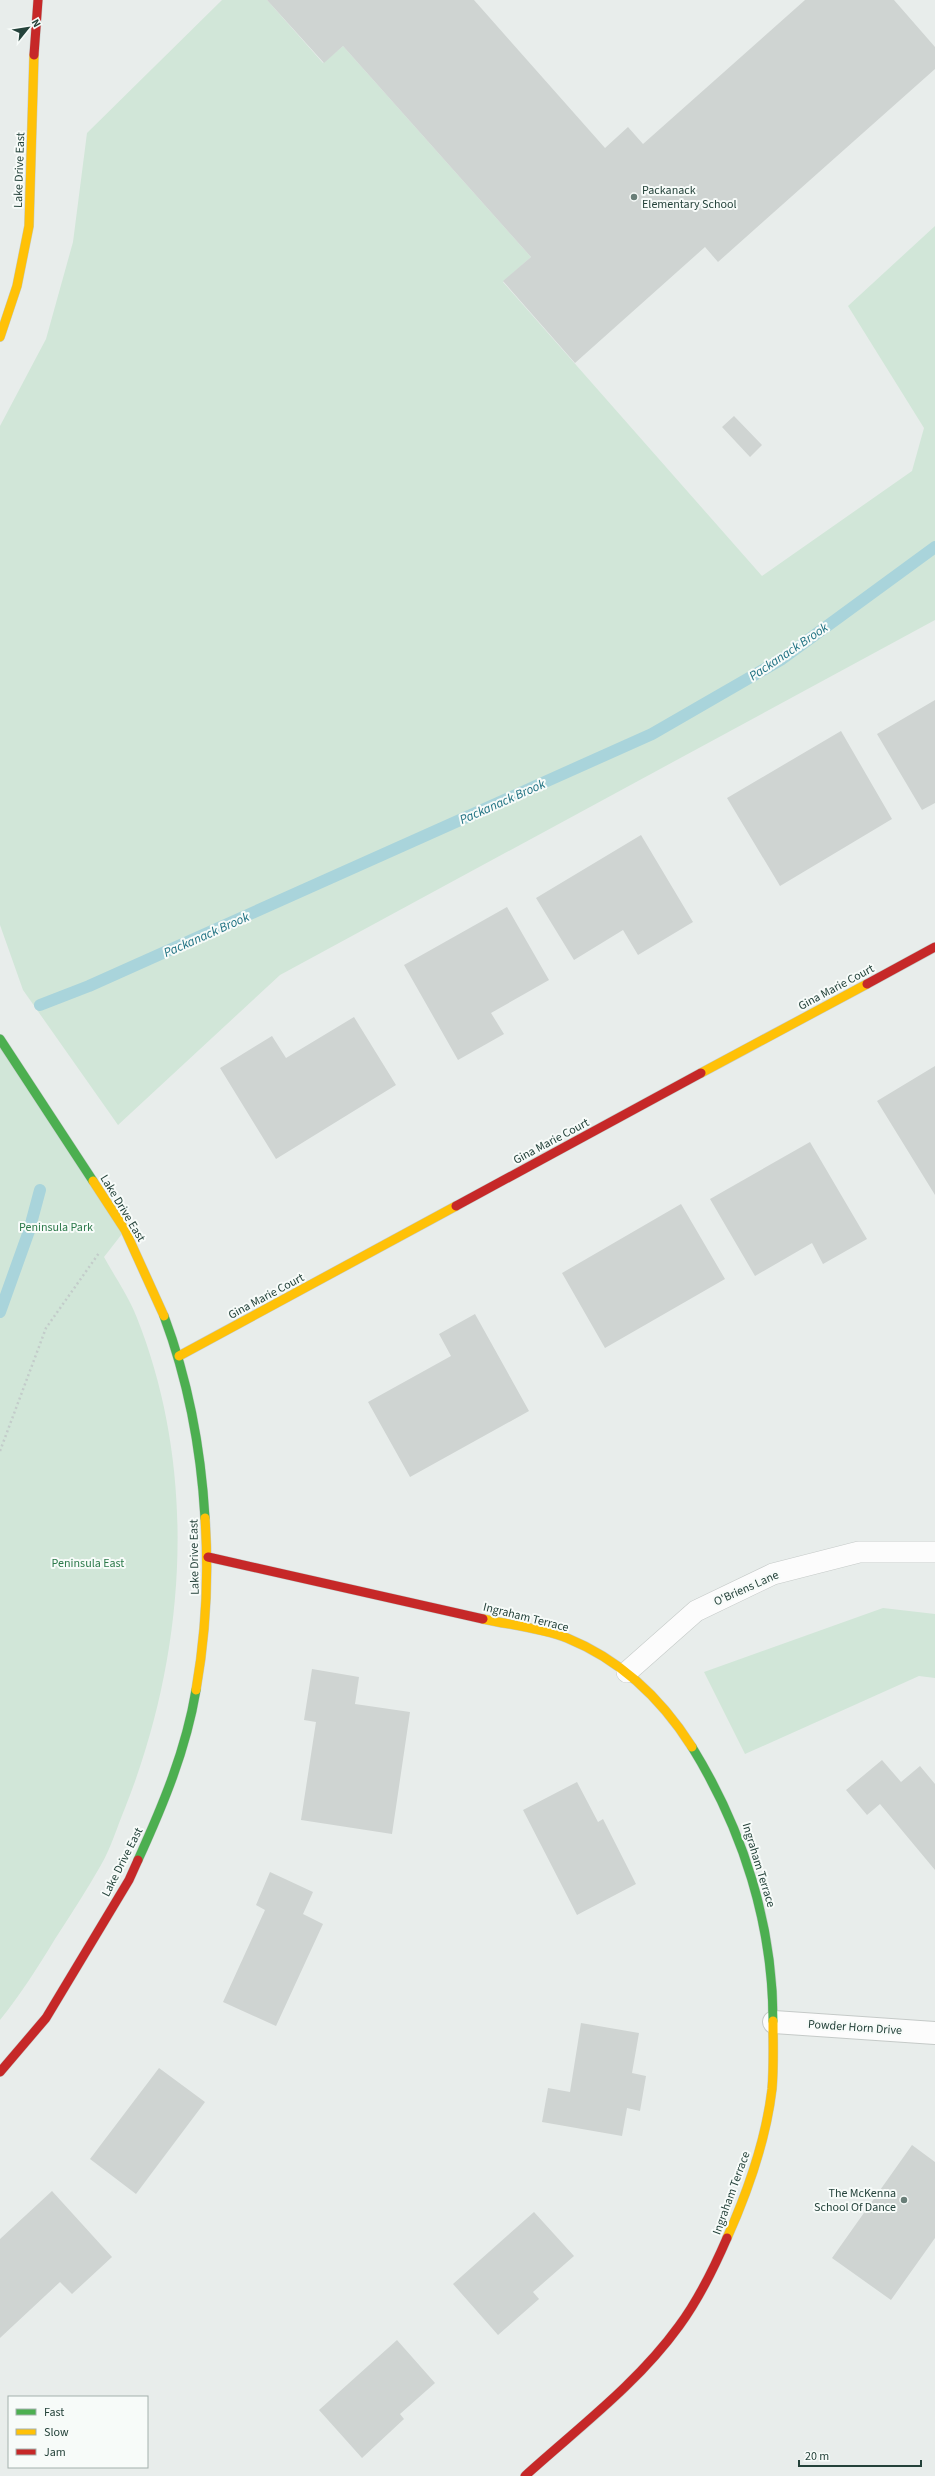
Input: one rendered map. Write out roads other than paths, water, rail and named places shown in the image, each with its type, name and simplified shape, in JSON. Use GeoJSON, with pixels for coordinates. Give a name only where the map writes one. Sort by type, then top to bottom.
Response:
{"type":"FeatureCollection","features":[{"type":"Feature","properties":{"kind":"street","name":"Lake Drive East"},"geometry":{"type":"LineString","coordinates":[[0,337],[16,286],[30,226],[34,45],[38,0]]}},
{"type":"Feature","properties":{"kind":"street","name":"Gina Marie Court"},"geometry":{"type":"LineString","coordinates":[[179,1356],[935,948]]}},
{"type":"Feature","properties":{"kind":"street","name":"Lake Drive East"},"geometry":{"type":"LineString","coordinates":[[0,1039],[120,1223],[160,1306],[179,1356],[202,1470],[208,1557],[205,1637],[192,1711],[165,1800],[129,1880],[46,2018],[0,2072]]}},
{"type":"Feature","properties":{"kind":"street","name":"Ingraham Terrace"},"geometry":{"type":"LineString","coordinates":[[208,1557],[566,1638],[598,1653],[627,1672],[664,1706],[701,1760],[735,1826],[758,1896],[772,1970],[774,2022],[772,2091],[757,2162],[731,2233],[694,2302],[664,2345],[623,2388],[525,2476]]}},
{"type":"Feature","properties":{"kind":"street","name":"Powder Horn Drive"},"geometry":{"type":"LineString","coordinates":[[774,2022],[935,2033]]}},
{"type":"Feature","properties":{"kind":"lane","name":"O'Briens Lane"},"geometry":{"type":"LineString","coordinates":[[627,1672],[696,1611],[773,1574],[859,1552],[935,1552]]}},
{"type":"Feature","properties":{"kind":"waterway","name":"Packanack Brook"},"geometry":{"type":"LineString","coordinates":[[40,1005],[89,986],[652,734],[782,659],[935,547]]}},
{"type":"Feature","properties":{"kind":"waterway","name":"Packanack Brook"},"geometry":{"type":"LineString","coordinates":[[0,1312],[29,1231],[40,1190]]}},
{"type":"Feature","properties":{"kind":"place","name":"Packanack Elementary School"},"geometry":{"type":"Point","coordinates":[634,197]}},
{"type":"Feature","properties":{"kind":"place","name":"The McKenna School Of Dance"},"geometry":{"type":"Point","coordinates":[904,2200]}},
{"type":"Feature","properties":{"kind":"park label","name":"Peninsula Park"},"geometry":{"type":"Point","coordinates":[56,1227]}},
{"type":"Feature","properties":{"kind":"park label","name":"Peninsula East"},"geometry":{"type":"Point","coordinates":[88,1563]}}]}
